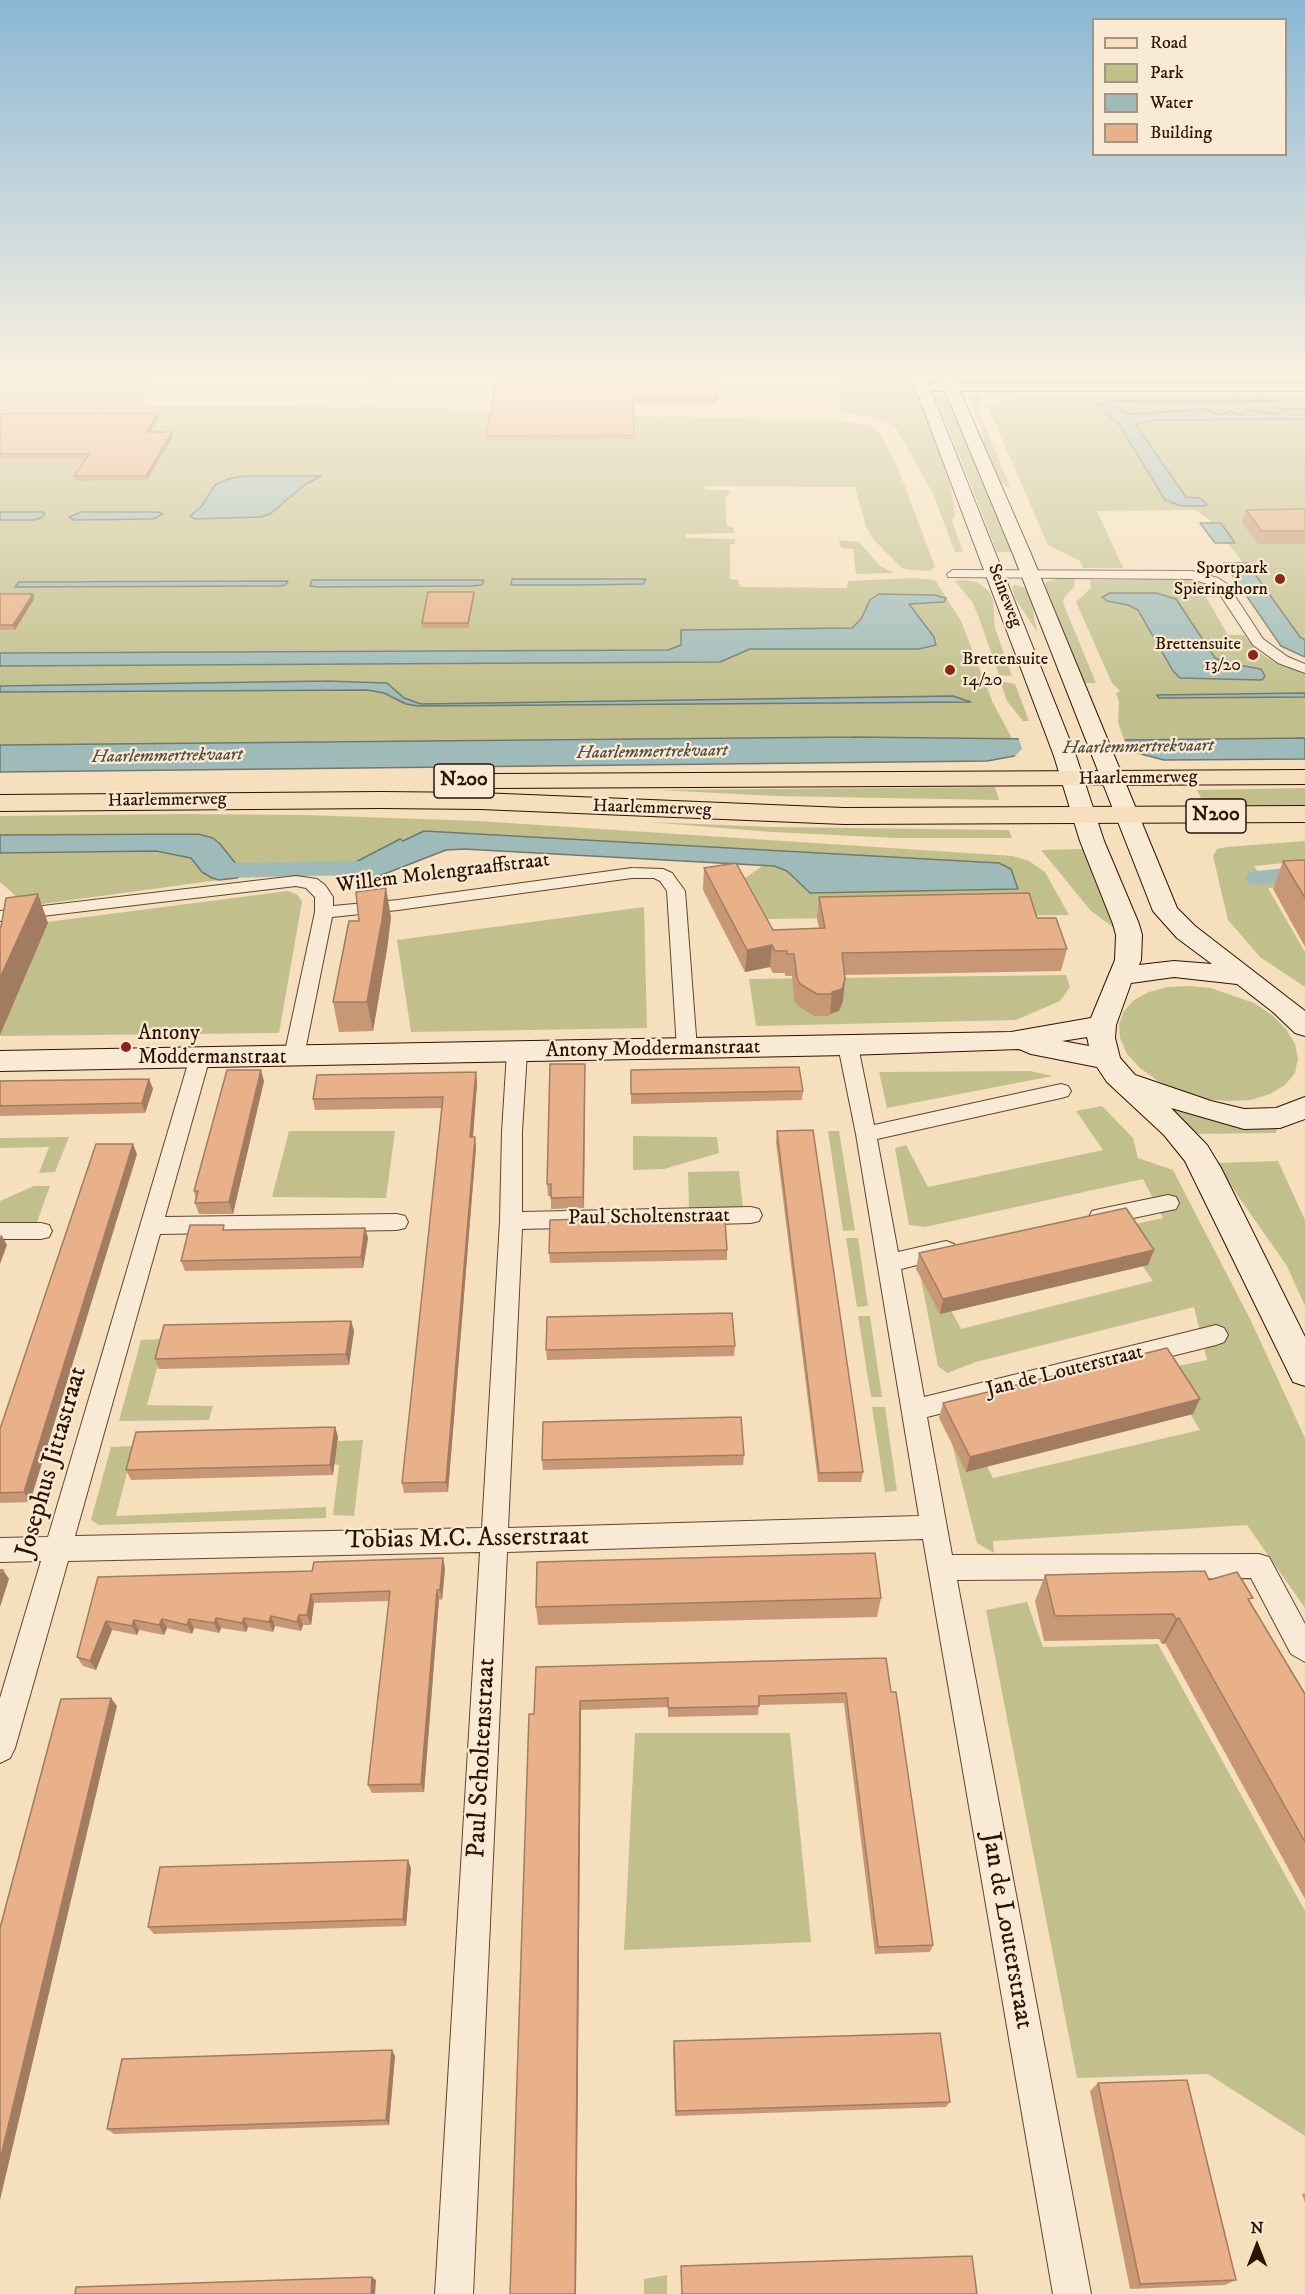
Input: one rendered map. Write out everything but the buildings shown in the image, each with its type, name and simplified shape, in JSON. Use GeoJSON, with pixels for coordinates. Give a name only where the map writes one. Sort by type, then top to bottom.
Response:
{"type":"FeatureCollection","features":[{"type":"Feature","properties":{"kind":"main road","name":"Seineweg"},"geometry":{"type":"LineString","coordinates":[[960,483],[1065,756],[1083,817],[1129,935],[1128,960],[1102,1025]]}},
{"type":"Feature","properties":{"kind":"main road","name":"Seineweg"},"geometry":{"type":"LineString","coordinates":[[991,483],[1166,911],[1186,932],[1283,1006],[1305,1027]]}},
{"type":"Feature","properties":{"kind":"main road","name":"Haarlemmerweg"},"geometry":{"type":"LineString","coordinates":[[0,785],[1305,777]]}},
{"type":"Feature","properties":{"kind":"main road","name":"Haarlemmerweg"},"geometry":{"type":"LineString","coordinates":[[0,803],[436,801],[844,816],[1128,817],[1305,814]]}},
{"type":"Feature","properties":{"kind":"main road"},"geometry":{"type":"LineString","coordinates":[[1123,976],[1174,969],[1242,976]]}},
{"type":"Feature","properties":{"kind":"main road"},"geometry":{"type":"LineString","coordinates":[[1102,1025],[1101,1038],[1114,1069],[1185,1139],[1210,1176],[1305,1372]]}},
{"type":"Feature","properties":{"kind":"main road","name":"Antony Moddermanstraat"},"geometry":{"type":"LineString","coordinates":[[0,1061],[1011,1041],[1102,1025]]}},
{"type":"Feature","properties":{"kind":"main road","name":"Antony Moddermanstraat"},"geometry":{"type":"LineString","coordinates":[[1011,1041],[1114,1069],[1206,1110],[1244,1119],[1280,1118],[1305,1107]]}},
{"type":"Feature","properties":{"kind":"street"},"geometry":{"type":"LineString","coordinates":[[953,574],[1030,574]]}},
{"type":"Feature","properties":{"kind":"street","name":"Seineweg"},"geometry":{"type":"LineString","coordinates":[[1030,574],[1192,575],[1213,581],[1222,587],[1258,642],[1283,660],[1305,669]]}},
{"type":"Feature","properties":{"kind":"street","name":"Willem Molengraaffstraat"},"geometry":{"type":"LineString","coordinates":[[0,916],[296,881],[319,889],[324,897],[324,912],[398,905],[632,873],[651,873],[666,877],[676,891],[687,1049]]}},
{"type":"Feature","properties":{"kind":"street"},"geometry":{"type":"LineString","coordinates":[[294,1056],[324,912]]}},
{"type":"Feature","properties":{"kind":"street","name":"Jan de Louterstraat"},"geometry":{"type":"LineString","coordinates":[[848,1046],[866,1134],[941,1568],[1072,2294]]}},
{"type":"Feature","properties":{"kind":"street","name":"Paul Scholtenstraat"},"geometry":{"type":"LineString","coordinates":[[454,2294],[495,1540],[517,1052]]}},
{"type":"Feature","properties":{"kind":"street","name":"Josephus Jittastraat"},"geometry":{"type":"LineString","coordinates":[[0,1748],[200,1057]]}},
{"type":"Feature","properties":{"kind":"street"},"geometry":{"type":"LineString","coordinates":[[866,1134],[1061,1091]]}},
{"type":"Feature","properties":{"kind":"street"},"geometry":{"type":"LineString","coordinates":[[1074,1223],[1168,1203]]}},
{"type":"Feature","properties":{"kind":"street","name":"Paul Scholtenstraat"},"geometry":{"type":"LineString","coordinates":[[511,1221],[751,1215]]}},
{"type":"Feature","properties":{"kind":"street"},"geometry":{"type":"LineString","coordinates":[[151,1226],[397,1222]]}},
{"type":"Feature","properties":{"kind":"street"},"geometry":{"type":"LineString","coordinates":[[0,1231],[41,1231]]}},
{"type":"Feature","properties":{"kind":"street"},"geometry":{"type":"LineString","coordinates":[[888,1263],[970,1245]]}},
{"type":"Feature","properties":{"kind":"street","name":"Jan de Louterstraat"},"geometry":{"type":"LineString","coordinates":[[914,1410],[1216,1335]]}},
{"type":"Feature","properties":{"kind":"street","name":"Tobias M.C. Asserstraat"},"geometry":{"type":"LineString","coordinates":[[0,1550],[495,1540],[934,1527]]}},
{"type":"Feature","properties":{"kind":"street"},"geometry":{"type":"LineString","coordinates":[[941,1568],[1259,1566],[1300,1644],[1305,1648]]}},
{"type":"Feature","properties":{"kind":"green space"},"geometry":{"type":"Polygon","coordinates":[[[0,483],[904,483],[935,567],[930,571],[902,568],[873,539],[866,526],[855,487],[705,486],[705,490],[729,490],[730,494],[725,497],[727,526],[733,528],[735,533],[686,534],[686,538],[735,539],[735,544],[730,544],[730,579],[738,580],[740,587],[847,588],[848,581],[914,578],[935,580],[961,621],[993,703],[1012,738],[0,745],[0,666],[720,662],[750,649],[919,649],[937,642],[909,604],[937,603],[943,596],[879,594],[857,625],[845,629],[682,630],[681,645],[668,650],[0,653],[0,483]]]}},
{"type":"Feature","properties":{"kind":"green space"},"geometry":{"type":"Polygon","coordinates":[[[927,483],[950,483],[955,515],[952,520],[963,552],[955,552],[927,483]]]}},
{"type":"Feature","properties":{"kind":"green space"},"geometry":{"type":"Polygon","coordinates":[[[970,483],[982,483],[1011,552],[997,552],[970,483]]]}},
{"type":"Feature","properties":{"kind":"green space"},"geometry":{"type":"Polygon","coordinates":[[[1021,483],[1155,483],[1165,500],[1157,483],[1305,483],[1305,643],[1210,520],[1195,510],[1097,511],[1123,568],[1083,568],[1080,561],[1048,545],[1021,483]]]}},
{"type":"Feature","properties":{"kind":"green space"},"geometry":{"type":"Polygon","coordinates":[[[839,540],[859,542],[879,565],[894,573],[856,574],[853,549],[841,548],[839,540]]]}},
{"type":"Feature","properties":{"kind":"green space"},"geometry":{"type":"Polygon","coordinates":[[[1075,577],[1074,587],[1064,598],[1063,603],[1096,683],[1083,683],[1043,591],[1046,582],[1075,577]]]}},
{"type":"Feature","properties":{"kind":"green space"},"geometry":{"type":"Polygon","coordinates":[[[1090,580],[1196,580],[1214,588],[1218,597],[1206,597],[1228,635],[1244,635],[1258,652],[1278,664],[1305,674],[1305,693],[1192,694],[1159,698],[1305,697],[1305,738],[1124,740],[1118,722],[1119,702],[1116,693],[1120,691],[1112,683],[1076,602],[1091,588],[1090,580]],[[1110,593],[1102,595],[1111,602],[1128,605],[1135,609],[1110,593]],[[1138,611],[1180,677],[1262,680],[1261,669],[1220,661],[1138,611]]]}},
{"type":"Feature","properties":{"kind":"green space"},"geometry":{"type":"Polygon","coordinates":[[[955,581],[977,582],[989,591],[993,600],[995,628],[1012,676],[999,675],[972,602],[955,581]]]}},
{"type":"Feature","properties":{"kind":"green space"},"geometry":{"type":"Polygon","coordinates":[[[1015,585],[1026,588],[1030,595],[1037,632],[1015,598],[1012,587],[1015,585]]]}},
{"type":"Feature","properties":{"kind":"green space"},"geometry":{"type":"Polygon","coordinates":[[[1000,681],[1015,684],[1029,721],[1023,721],[1007,701],[1000,681]]]}},
{"type":"Feature","properties":{"kind":"green space"},"geometry":{"type":"Polygon","coordinates":[[[995,787],[999,800],[775,796],[659,790],[995,787]]]}},
{"type":"Feature","properties":{"kind":"green space"},"geometry":{"type":"Polygon","coordinates":[[[1305,788],[1305,808],[1207,811],[1197,790],[1305,788]]]}},
{"type":"Feature","properties":{"kind":"green space"},"geometry":{"type":"Polygon","coordinates":[[[305,815],[478,821],[1013,856],[1029,861],[1045,872],[1069,915],[767,919],[745,878],[764,865],[787,871],[810,893],[1018,889],[424,831],[403,841],[400,839],[352,864],[374,878],[342,880],[331,875],[237,878],[240,871],[220,844],[213,838],[198,834],[0,835],[0,816],[305,815]]]}},
{"type":"Feature","properties":{"kind":"green space"},"geometry":{"type":"Polygon","coordinates":[[[648,822],[773,827],[1009,830],[1012,838],[896,838],[772,832],[648,822]]]}},
{"type":"Feature","properties":{"kind":"green space"},"geometry":{"type":"Polygon","coordinates":[[[1305,841],[1305,861],[1254,866],[1262,878],[1305,875],[1301,887],[1268,888],[1305,952],[1305,987],[1260,957],[1228,920],[1213,856],[1217,849],[1227,847],[1305,841]]]}},
{"type":"Feature","properties":{"kind":"green space"},"geometry":{"type":"Polygon","coordinates":[[[1083,849],[1092,862],[1121,933],[1091,911],[1041,850],[1083,849]]]}},
{"type":"Feature","properties":{"kind":"green space"},"geometry":{"type":"Polygon","coordinates":[[[156,851],[191,858],[202,872],[219,880],[27,906],[0,882],[0,853],[156,851]]]}},
{"type":"Feature","properties":{"kind":"green space"},"geometry":{"type":"Polygon","coordinates":[[[288,891],[298,895],[302,902],[279,1033],[0,1036],[0,937],[24,925],[288,891]]]}},
{"type":"Feature","properties":{"kind":"green space"},"geometry":{"type":"Polygon","coordinates":[[[644,907],[647,1028],[411,1032],[397,940],[644,907]]]}},
{"type":"Feature","properties":{"kind":"green space"},"geometry":{"type":"Polygon","coordinates":[[[1066,975],[1070,987],[1060,1001],[1016,1020],[756,1026],[749,979],[1066,975]]]}},
{"type":"Feature","properties":{"kind":"green space"},"geometry":{"type":"Polygon","coordinates":[[[1168,987],[1211,988],[1254,1003],[1272,1015],[1286,1029],[1295,1044],[1298,1059],[1295,1073],[1285,1085],[1270,1094],[1251,1100],[1203,1099],[1179,1092],[1140,1068],[1127,1054],[1120,1038],[1119,1024],[1124,1011],[1134,1000],[1149,992],[1168,987]]]}},
{"type":"Feature","properties":{"kind":"green space"},"geometry":{"type":"Polygon","coordinates":[[[1030,1071],[1053,1076],[887,1108],[879,1072],[1030,1071]]]}},
{"type":"Feature","properties":{"kind":"green space"},"geometry":{"type":"Polygon","coordinates":[[[1160,1103],[1277,1128],[1276,1133],[1191,1134],[1160,1103]]]}},
{"type":"Feature","properties":{"kind":"green space"},"geometry":{"type":"Polygon","coordinates":[[[1102,1106],[1133,1138],[1138,1158],[1173,1170],[1251,1321],[1305,1438],[1305,1608],[1247,1525],[993,1541],[994,1553],[977,1543],[949,1432],[961,1417],[993,1478],[1200,1430],[1163,1369],[1207,1360],[1194,1307],[976,1362],[947,1373],[938,1366],[920,1274],[930,1270],[961,1329],[1153,1281],[1116,1228],[1163,1218],[1143,1179],[925,1227],[909,1225],[895,1148],[906,1145],[928,1187],[1103,1150],[1076,1111],[1102,1106]]]}},
{"type":"Feature","properties":{"kind":"green space"},"geometry":{"type":"Polygon","coordinates":[[[289,1131],[395,1131],[386,1198],[272,1197],[289,1131]]]}},
{"type":"Feature","properties":{"kind":"green space"},"geometry":{"type":"Polygon","coordinates":[[[828,1131],[839,1131],[855,1230],[843,1231],[828,1131]]]}},
{"type":"Feature","properties":{"kind":"green space"},"geometry":{"type":"Polygon","coordinates":[[[633,1136],[717,1137],[719,1153],[664,1169],[633,1170],[633,1136]]]}},
{"type":"Feature","properties":{"kind":"green space"},"geometry":{"type":"Polygon","coordinates":[[[69,1137],[55,1172],[39,1173],[49,1147],[0,1148],[0,1138],[69,1137]]]}},
{"type":"Feature","properties":{"kind":"green space"},"geometry":{"type":"Polygon","coordinates":[[[1278,1161],[1305,1220],[1305,1306],[1287,1266],[1215,1163],[1278,1161]]]}},
{"type":"Feature","properties":{"kind":"green space"},"geometry":{"type":"Polygon","coordinates":[[[739,1171],[743,1208],[689,1209],[688,1172],[739,1171]]]}},
{"type":"Feature","properties":{"kind":"green space"},"geometry":{"type":"Polygon","coordinates":[[[34,1186],[50,1186],[37,1222],[0,1223],[0,1201],[34,1186]]]}},
{"type":"Feature","properties":{"kind":"green space"},"geometry":{"type":"Polygon","coordinates":[[[846,1238],[858,1238],[868,1306],[857,1307],[846,1238]]]}},
{"type":"Feature","properties":{"kind":"green space"},"geometry":{"type":"Polygon","coordinates":[[[858,1316],[870,1316],[882,1397],[871,1397],[858,1316]]]}},
{"type":"Feature","properties":{"kind":"green space"},"geometry":{"type":"Polygon","coordinates":[[[165,1339],[147,1405],[213,1406],[209,1420],[119,1421],[141,1340],[165,1339]]]}},
{"type":"Feature","properties":{"kind":"green space"},"geometry":{"type":"Polygon","coordinates":[[[872,1407],[885,1407],[897,1491],[885,1492],[872,1407]]]}},
{"type":"Feature","properties":{"kind":"green space"},"geometry":{"type":"Polygon","coordinates":[[[363,1440],[354,1516],[333,1515],[339,1465],[334,1464],[338,1441],[363,1440]]]}},
{"type":"Feature","properties":{"kind":"green space"},"geometry":{"type":"Polygon","coordinates":[[[134,1446],[116,1516],[326,1507],[326,1518],[99,1525],[91,1520],[111,1447],[134,1446]]]}},
{"type":"Feature","properties":{"kind":"green space"},"geometry":{"type":"Polygon","coordinates":[[[1027,1602],[1043,1647],[1158,1644],[1305,1911],[1305,2136],[1208,2074],[1077,2078],[986,1610],[1027,1602]]]}},
{"type":"Feature","properties":{"kind":"green space"},"geometry":{"type":"Polygon","coordinates":[[[635,1733],[790,1733],[811,1942],[624,1950],[635,1733]]]}},
{"type":"Feature","properties":{"kind":"green space"},"geometry":{"type":"Polygon","coordinates":[[[667,2275],[667,2294],[644,2294],[644,2279],[667,2275]]]}},
{"type":"Feature","properties":{"kind":"water"},"geometry":{"type":"Polygon","coordinates":[[[219,483],[308,483],[270,514],[261,517],[195,519],[190,516],[201,507],[215,485],[219,483]]]}},
{"type":"Feature","properties":{"kind":"water"},"geometry":{"type":"Polygon","coordinates":[[[1155,483],[1176,483],[1186,497],[1200,498],[1207,504],[1205,506],[1181,506],[1165,500],[1155,483]]]}},
{"type":"Feature","properties":{"kind":"water"},"geometry":{"type":"Polygon","coordinates":[[[0,512],[42,512],[45,514],[33,520],[0,520],[0,512]]]}},
{"type":"Feature","properties":{"kind":"water"},"geometry":{"type":"Polygon","coordinates":[[[81,512],[158,512],[163,514],[153,519],[74,520],[69,517],[81,512]]]}},
{"type":"Feature","properties":{"kind":"water"},"geometry":{"type":"Polygon","coordinates":[[[1200,523],[1221,523],[1235,543],[1215,543],[1200,523]]]}},
{"type":"Feature","properties":{"kind":"water"},"geometry":{"type":"Polygon","coordinates":[[[1224,563],[1247,563],[1300,637],[1305,640],[1305,657],[1281,646],[1224,563]]]}},
{"type":"Feature","properties":{"kind":"water"},"geometry":{"type":"Polygon","coordinates":[[[512,579],[646,579],[643,584],[511,585],[512,579]]]}},
{"type":"Feature","properties":{"kind":"water"},"geometry":{"type":"Polygon","coordinates":[[[312,580],[484,580],[482,585],[471,586],[318,587],[310,586],[312,580]]]}},
{"type":"Feature","properties":{"kind":"water"},"geometry":{"type":"Polygon","coordinates":[[[288,581],[281,586],[15,587],[19,582],[288,581]]]}},
{"type":"Feature","properties":{"kind":"water"},"geometry":{"type":"Polygon","coordinates":[[[1110,593],[1156,593],[1176,599],[1215,658],[1227,663],[1261,669],[1265,676],[1262,680],[1180,678],[1173,671],[1138,610],[1128,605],[1107,601],[1102,597],[1110,593]]]}},
{"type":"Feature","properties":{"kind":"water"},"geometry":{"type":"Polygon","coordinates":[[[879,594],[934,595],[946,598],[944,602],[909,604],[934,637],[936,645],[919,649],[750,649],[720,662],[0,666],[0,653],[668,650],[681,645],[681,630],[852,628],[861,619],[870,600],[879,594]]]}},
{"type":"Feature","properties":{"kind":"water"},"geometry":{"type":"Polygon","coordinates":[[[326,681],[387,683],[404,698],[421,704],[953,696],[971,702],[418,706],[406,704],[384,693],[367,690],[0,692],[0,686],[326,681]]]}},
{"type":"Feature","properties":{"kind":"water"},"geometry":{"type":"Polygon","coordinates":[[[1305,693],[1305,697],[1159,698],[1157,695],[1305,693]]]}},
{"type":"Feature","properties":{"kind":"water","name":"Haarlemmertrekvaart"},"geometry":{"type":"Polygon","coordinates":[[[853,737],[1124,740],[1305,738],[1305,759],[1164,760],[1137,753],[1031,753],[987,761],[0,772],[0,745],[853,737]]]}},
{"type":"Feature","properties":{"kind":"water"},"geometry":{"type":"Polygon","coordinates":[[[424,831],[999,863],[1011,869],[1018,889],[810,893],[787,871],[774,866],[464,849],[446,850],[374,878],[352,864],[400,839],[403,841],[424,831]]]}},
{"type":"Feature","properties":{"kind":"water"},"geometry":{"type":"Polygon","coordinates":[[[198,834],[213,838],[220,844],[237,865],[240,875],[237,878],[219,880],[212,878],[202,872],[191,858],[156,851],[0,853],[0,835],[198,834]]]}},
{"type":"Feature","properties":{"kind":"pier"},"geometry":{"type":"Polygon","coordinates":[[[1018,736],[1123,737],[1128,748],[1144,757],[1014,757],[1022,749],[1018,736]]]}},
{"type":"Feature","properties":{"kind":"waterway"},"geometry":{"type":"LineString","coordinates":[[208,855],[216,864],[228,870],[363,868],[395,859]]}},
{"type":"Feature","properties":{"kind":"waterway"},"geometry":{"type":"LineString","coordinates":[[1257,878],[1305,873]]}},
{"type":"Feature","properties":{"kind":"place","name":"Sportpark Spieringhorn"},"geometry":{"type":"Point","coordinates":[1280,579]}},
{"type":"Feature","properties":{"kind":"place","name":"Brettensuite 13/20"},"geometry":{"type":"Point","coordinates":[1253,655]}},
{"type":"Feature","properties":{"kind":"place","name":"Brettensuite 14/20"},"geometry":{"type":"Point","coordinates":[950,670]}},
{"type":"Feature","properties":{"kind":"place","name":"Antony Moddermanstraat"},"geometry":{"type":"Point","coordinates":[126,1047]}}]}
